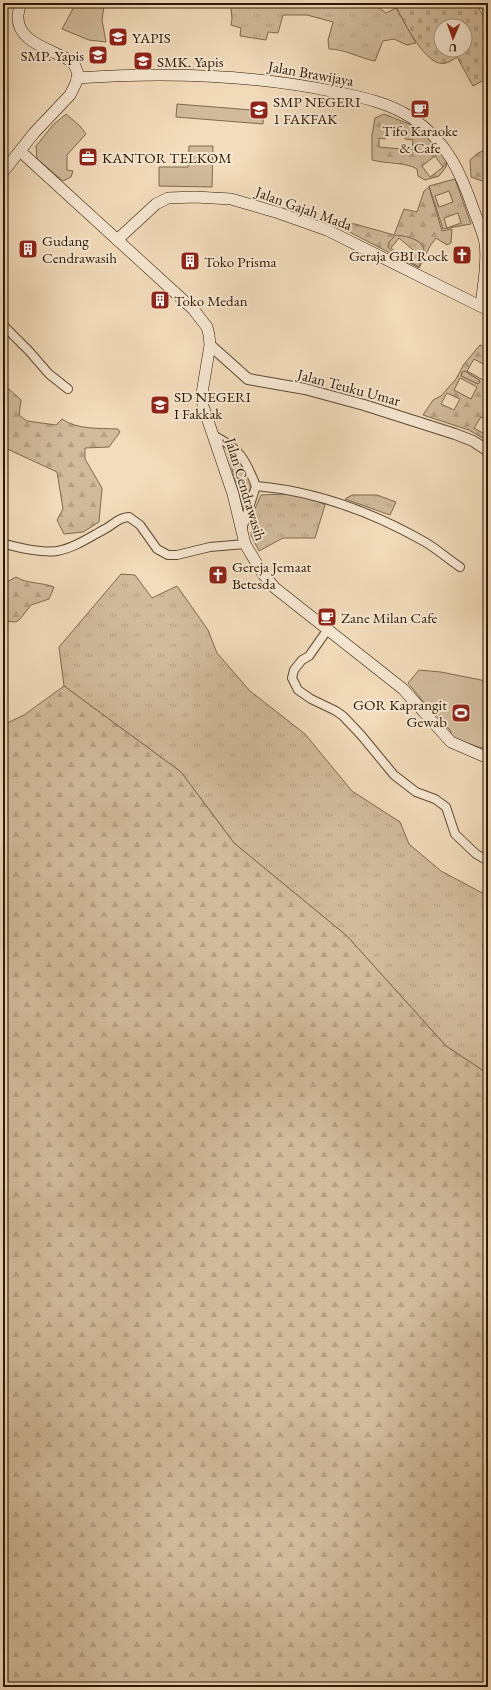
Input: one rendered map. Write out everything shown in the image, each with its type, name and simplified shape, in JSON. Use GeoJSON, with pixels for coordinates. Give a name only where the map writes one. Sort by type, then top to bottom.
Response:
{"type":"FeatureCollection","features":[{"type":"Feature","properties":{"kind":"main road"},"geometry":{"type":"LineString","coordinates":[[3,172],[34,133],[70,95],[77,78],[75,66],[67,59],[32,41],[24,34],[19,24],[18,4]]}},
{"type":"Feature","properties":{"kind":"main road","name":"Jalan Brawijaya"},"geometry":{"type":"LineString","coordinates":[[77,78],[185,75],[242,77],[347,94],[381,103],[411,117],[433,135],[448,151],[470,198],[485,242],[484,308]]}},
{"type":"Feature","properties":{"kind":"main road","name":"Jalan Cendrawasih"},"geometry":{"type":"LineString","coordinates":[[20,151],[193,309],[207,327],[210,345],[202,393],[203,406],[233,494],[245,544],[260,570],[275,588],[403,689],[451,742],[488,758]]}},
{"type":"Feature","properties":{"kind":"main road","name":"Jalan Gajah Mada"},"geometry":{"type":"LineString","coordinates":[[117,240],[156,204],[168,198],[202,197],[231,199],[279,213],[327,230],[484,308]]}},
{"type":"Feature","properties":{"kind":"street"},"geometry":{"type":"LineString","coordinates":[[3,325],[45,369],[68,389]]}},
{"type":"Feature","properties":{"kind":"street","name":"Jalan Teuku Umar"},"geometry":{"type":"LineString","coordinates":[[210,345],[248,379],[312,391],[364,405],[455,434],[473,441],[488,451]]}},
{"type":"Feature","properties":{"kind":"street"},"geometry":{"type":"LineString","coordinates":[[213,435],[232,446],[242,456],[256,486],[242,529]]}},
{"type":"Feature","properties":{"kind":"street"},"geometry":{"type":"LineString","coordinates":[[256,486],[302,492],[365,514],[426,543],[460,567]]}},
{"type":"Feature","properties":{"kind":"street"},"geometry":{"type":"LineString","coordinates":[[3,543],[26,548],[58,551],[102,531],[121,518],[129,517],[140,524],[157,549],[168,555],[177,555],[210,547],[245,544]]}},
{"type":"Feature","properties":{"kind":"street"},"geometry":{"type":"LineString","coordinates":[[328,629],[309,656],[302,660],[294,670],[292,678],[298,690],[311,699],[343,716],[362,735],[383,764],[394,775],[416,792],[435,799],[446,807],[455,834],[476,854],[488,862]]}},
{"type":"Feature","properties":{"kind":"green space"},"geometry":{"type":"Polygon","coordinates":[[[71,3],[98,3],[104,6],[102,20],[106,42],[89,40],[62,29],[75,5],[71,3]]]}},
{"type":"Feature","properties":{"kind":"green space"},"geometry":{"type":"Polygon","coordinates":[[[235,3],[372,3],[386,13],[396,8],[416,43],[407,45],[394,39],[383,41],[375,61],[369,60],[341,50],[329,49],[328,40],[333,22],[307,15],[283,15],[278,33],[268,32],[266,40],[240,36],[241,28],[231,25],[231,8],[235,3]]]}},
{"type":"Feature","properties":{"kind":"green space"},"geometry":{"type":"Polygon","coordinates":[[[403,3],[476,3],[488,25],[488,78],[473,86],[458,58],[473,58],[473,18],[433,18],[433,58],[455,58],[446,63],[438,63],[431,59],[416,42],[396,7],[403,3]]]}},
{"type":"Feature","properties":{"kind":"green space"},"geometry":{"type":"Polygon","coordinates":[[[177,104],[264,111],[263,124],[176,117],[177,104]]]}},
{"type":"Feature","properties":{"kind":"green space"},"geometry":{"type":"Polygon","coordinates":[[[66,114],[80,126],[86,134],[67,155],[67,170],[73,171],[71,177],[63,181],[37,159],[36,146],[53,125],[66,114]]]}},
{"type":"Feature","properties":{"kind":"green space"},"geometry":{"type":"Polygon","coordinates":[[[384,114],[414,126],[432,138],[447,158],[446,167],[439,176],[425,180],[418,176],[417,169],[412,167],[402,164],[372,160],[372,135],[375,118],[384,114]],[[386,128],[385,139],[379,138],[379,147],[412,150],[413,140],[405,139],[406,130],[386,128]],[[435,156],[422,166],[430,177],[443,167],[435,156]]]}},
{"type":"Feature","properties":{"kind":"green space"},"geometry":{"type":"Polygon","coordinates":[[[189,146],[213,146],[212,187],[159,186],[159,167],[188,167],[189,146]]]}},
{"type":"Feature","properties":{"kind":"green space"},"geometry":{"type":"Polygon","coordinates":[[[488,149],[488,183],[471,177],[470,160],[478,153],[488,149]]]}},
{"type":"Feature","properties":{"kind":"green space"},"geometry":{"type":"Polygon","coordinates":[[[455,179],[471,224],[443,229],[429,186],[455,179]],[[449,191],[435,196],[439,207],[453,202],[449,191]],[[458,213],[444,218],[447,228],[461,223],[458,213]]]}},
{"type":"Feature","properties":{"kind":"green space"},"geometry":{"type":"Polygon","coordinates":[[[429,187],[442,231],[452,229],[451,243],[447,245],[436,238],[430,246],[419,268],[338,226],[336,222],[355,224],[394,235],[404,209],[417,212],[424,191],[429,187]],[[396,235],[389,242],[388,247],[394,254],[419,267],[424,252],[421,244],[409,237],[396,235]]]}},
{"type":"Feature","properties":{"kind":"green space"},"geometry":{"type":"Polygon","coordinates":[[[396,234],[418,241],[424,252],[419,267],[394,254],[388,247],[389,242],[396,234]],[[399,238],[391,248],[405,259],[413,250],[399,238]]]}},
{"type":"Feature","properties":{"kind":"green space"},"geometry":{"type":"Polygon","coordinates":[[[480,345],[488,348],[488,371],[483,369],[485,365],[474,359],[467,371],[485,381],[488,376],[488,421],[481,417],[474,428],[488,436],[488,441],[469,430],[423,415],[433,400],[441,396],[456,379],[464,364],[480,345]],[[465,371],[462,372],[461,376],[478,384],[480,382],[479,380],[465,371]],[[460,378],[454,390],[471,399],[477,387],[460,378]],[[447,393],[441,404],[454,410],[460,399],[447,393]]]}},
{"type":"Feature","properties":{"kind":"green space"},"geometry":{"type":"Polygon","coordinates":[[[465,371],[480,382],[478,384],[461,376],[462,372],[465,371]]]}},
{"type":"Feature","properties":{"kind":"green space"},"geometry":{"type":"Polygon","coordinates":[[[3,387],[9,389],[21,400],[19,415],[27,421],[56,425],[62,419],[68,423],[82,427],[118,429],[120,432],[109,447],[85,448],[85,459],[102,488],[99,522],[83,532],[64,534],[57,520],[63,509],[57,472],[3,447],[3,387]]]}},
{"type":"Feature","properties":{"kind":"green space"},"geometry":{"type":"Polygon","coordinates":[[[226,447],[245,467],[250,476],[250,491],[243,509],[226,447]]]}},
{"type":"Feature","properties":{"kind":"green space"},"geometry":{"type":"Polygon","coordinates":[[[285,494],[313,499],[325,505],[315,538],[283,538],[259,551],[251,535],[253,513],[261,495],[285,494]]]}},
{"type":"Feature","properties":{"kind":"green space"},"geometry":{"type":"Polygon","coordinates":[[[352,495],[377,495],[396,502],[390,515],[345,499],[352,495]]]}},
{"type":"Feature","properties":{"kind":"green space"},"geometry":{"type":"Polygon","coordinates":[[[121,574],[135,575],[152,598],[177,586],[208,630],[217,653],[250,691],[305,734],[352,791],[400,822],[409,844],[441,871],[488,896],[488,1074],[446,1046],[347,936],[234,843],[181,772],[64,686],[59,647],[121,574]]]}},
{"type":"Feature","properties":{"kind":"green space"},"geometry":{"type":"Polygon","coordinates":[[[16,577],[25,581],[54,587],[49,599],[31,605],[16,622],[3,621],[3,584],[16,577]]]}},
{"type":"Feature","properties":{"kind":"green space","name":"GOR Kaprangit Gewab"},"geometry":{"type":"Polygon","coordinates":[[[419,670],[441,672],[486,681],[488,673],[488,750],[452,738],[450,730],[425,704],[408,683],[419,670]]]}},
{"type":"Feature","properties":{"kind":"green space"},"geometry":{"type":"Polygon","coordinates":[[[64,686],[181,772],[234,843],[347,936],[446,1046],[488,1074],[488,1687],[3,1687],[3,725],[24,715],[64,686]]]}},
{"type":"Feature","properties":{"kind":"place","name":"YAPIS"},"geometry":{"type":"Point","coordinates":[118,37]}},
{"type":"Feature","properties":{"kind":"place","name":"SMP. Yapis"},"geometry":{"type":"Point","coordinates":[98,55]}},
{"type":"Feature","properties":{"kind":"place","name":"SMK. Yapis"},"geometry":{"type":"Point","coordinates":[143,61]}},
{"type":"Feature","properties":{"kind":"place","name":"Tifo Karaoke & Cafe"},"geometry":{"type":"Point","coordinates":[420,109]}},
{"type":"Feature","properties":{"kind":"place","name":"SMP NEGERI 1 FAKFAK"},"geometry":{"type":"Point","coordinates":[259,110]}},
{"type":"Feature","properties":{"kind":"place","name":"KANTOR TELKOM"},"geometry":{"type":"Point","coordinates":[88,157]}},
{"type":"Feature","properties":{"kind":"place","name":"Gudang Cendrawasih"},"geometry":{"type":"Point","coordinates":[28,249]}},
{"type":"Feature","properties":{"kind":"place","name":"Geraja GBI Rock"},"geometry":{"type":"Point","coordinates":[462,255]}},
{"type":"Feature","properties":{"kind":"place","name":"Toko Prisma"},"geometry":{"type":"Point","coordinates":[190,261]}},
{"type":"Feature","properties":{"kind":"place","name":"Toko Medan"},"geometry":{"type":"Point","coordinates":[160,300]}},
{"type":"Feature","properties":{"kind":"place","name":"SD NEGERI I Fakkak"},"geometry":{"type":"Point","coordinates":[160,405]}},
{"type":"Feature","properties":{"kind":"place","name":"Gereja Jemaat Betesda"},"geometry":{"type":"Point","coordinates":[218,575]}},
{"type":"Feature","properties":{"kind":"place","name":"Zane Milan Cafe"},"geometry":{"type":"Point","coordinates":[327,617]}},
{"type":"Feature","properties":{"kind":"place","name":"GOR Kaprangit Gewab"},"geometry":{"type":"Point","coordinates":[461,713]}}]}
